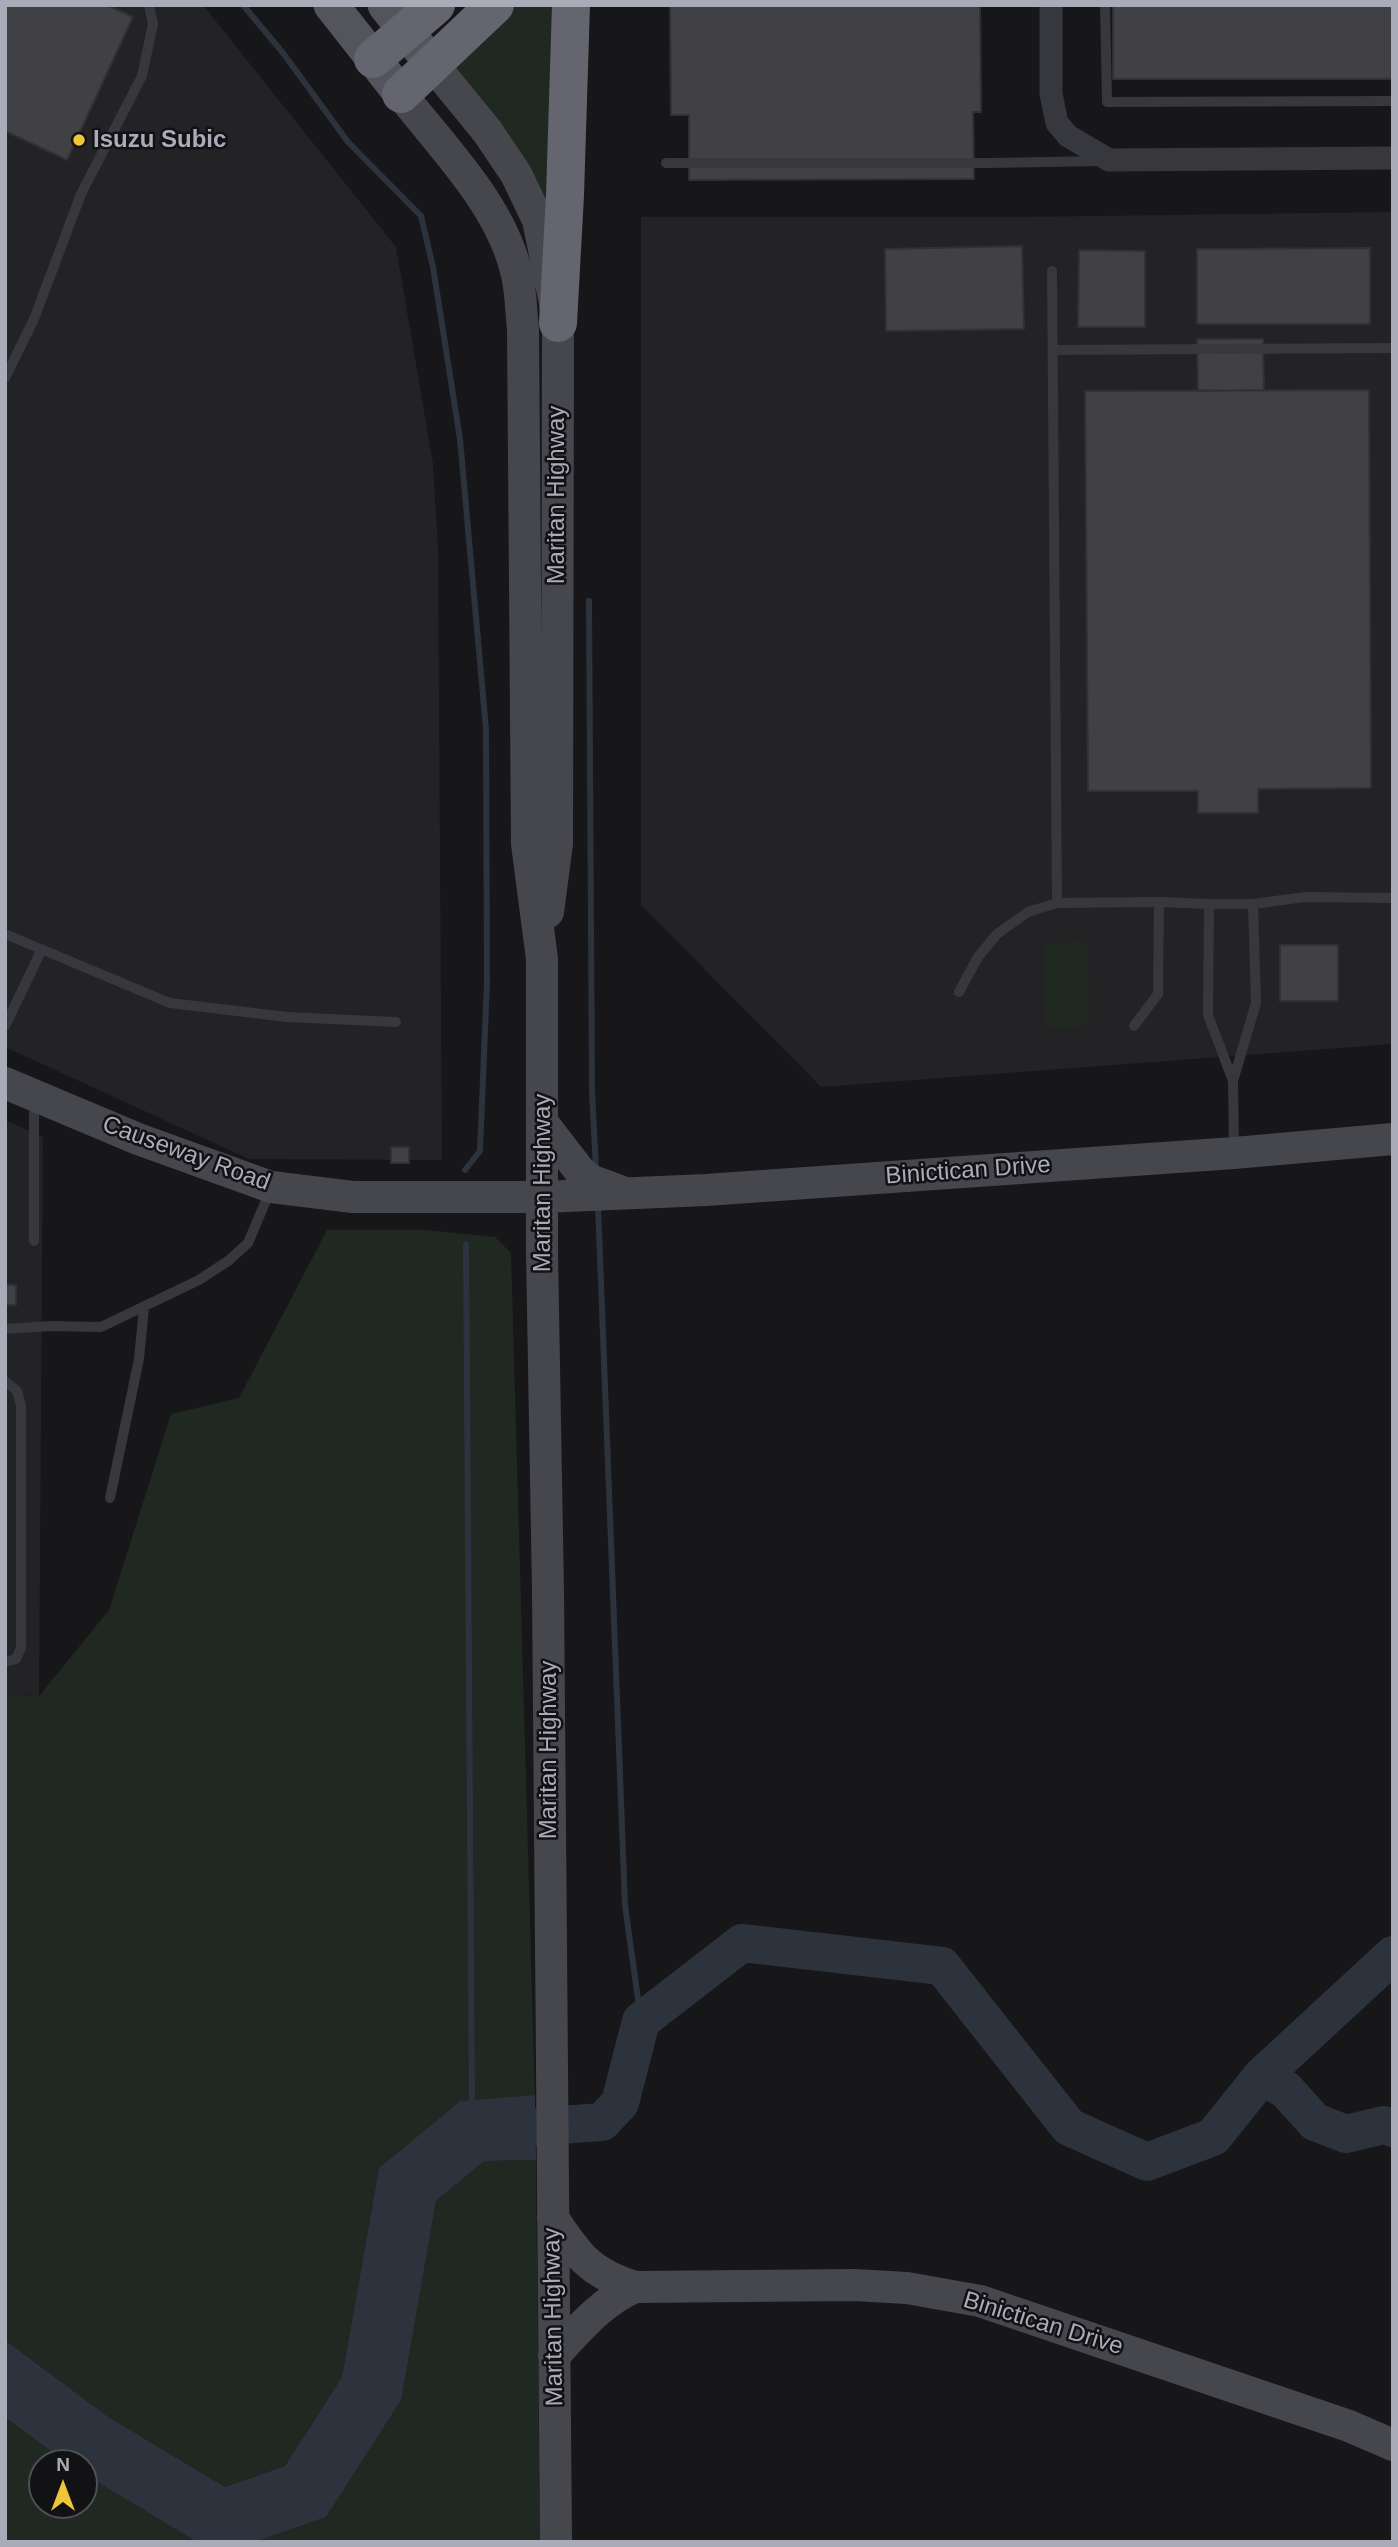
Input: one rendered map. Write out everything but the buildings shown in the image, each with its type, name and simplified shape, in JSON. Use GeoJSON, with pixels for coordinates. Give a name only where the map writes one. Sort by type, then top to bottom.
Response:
{"type":"FeatureCollection","features":[{"type":"Feature","properties":{"kind":"highway"},"geometry":{"type":"LineString","coordinates":[[373,59],[396,19],[436,5]]}},
{"type":"Feature","properties":{"kind":"highway"},"geometry":{"type":"LineString","coordinates":[[401,94],[495,5]]}},
{"type":"Feature","properties":{"kind":"highway"},"geometry":{"type":"LineString","coordinates":[[558,323],[571,5]]}},
{"type":"Feature","properties":{"kind":"main road"},"geometry":{"type":"LineString","coordinates":[[331,5],[401,94]]}},
{"type":"Feature","properties":{"kind":"main road"},"geometry":{"type":"LineString","coordinates":[[396,19],[433,65]]}},
{"type":"Feature","properties":{"kind":"main road","name":"Maritan Highway"},"geometry":{"type":"LineString","coordinates":[[433,65],[487,131],[516,174],[538,220],[558,323],[557,844],[542,959],[556,2542]]}},
{"type":"Feature","properties":{"kind":"main road","name":"Maritan Highway"},"geometry":{"type":"LineString","coordinates":[[401,94],[483,198],[499,225],[517,275],[523,329],[527,844],[542,959]]}},
{"type":"Feature","properties":{"kind":"main road","name":"Causeway Road"},"geometry":{"type":"LineString","coordinates":[[19,1089],[138,1139],[271,1188],[353,1197],[543,1197]]}},
{"type":"Feature","properties":{"kind":"main road"},"geometry":{"type":"LineString","coordinates":[[542,1122],[590,1180],[628,1194]]}},
{"type":"Feature","properties":{"kind":"main road","name":"Binictican Drive"},"geometry":{"type":"LineString","coordinates":[[543,1197],[768,1186],[1393,1139]]}},
{"type":"Feature","properties":{"kind":"main road","name":"Binictican Drive"},"geometry":{"type":"LineString","coordinates":[[553,2218],[573,2247],[593,2269],[612,2280],[635,2287],[854,2285],[907,2288],[980,2301],[1349,2426],[1393,2445]]}},
{"type":"Feature","properties":{"kind":"main road"},"geometry":{"type":"LineString","coordinates":[[554,2356],[588,2320],[618,2294],[635,2287]]}},
{"type":"Feature","properties":{"kind":"street"},"geometry":{"type":"LineString","coordinates":[[1051,5],[1051,94],[1057,123],[1068,136],[1109,160],[1393,158]]}},
{"type":"Feature","properties":{"kind":"lane"},"geometry":{"type":"LineString","coordinates":[[5,378],[34,319],[81,194],[142,76],[153,24],[149,5]]}},
{"type":"Feature","properties":{"kind":"lane"},"geometry":{"type":"LineString","coordinates":[[1105,5],[1107,102],[1393,101]]}},
{"type":"Feature","properties":{"kind":"lane"},"geometry":{"type":"LineString","coordinates":[[666,163],[990,163],[1109,160]]}},
{"type":"Feature","properties":{"kind":"lane"},"geometry":{"type":"LineString","coordinates":[[1052,271],[1057,903]]}},
{"type":"Feature","properties":{"kind":"lane"},"geometry":{"type":"LineString","coordinates":[[1053,350],[1393,348]]}},
{"type":"Feature","properties":{"kind":"lane"},"geometry":{"type":"LineString","coordinates":[[959,992],[978,957],[997,934],[1028,912],[1057,903],[1159,902],[1209,905],[1253,904],[1305,897],[1393,898]]}},
{"type":"Feature","properties":{"kind":"lane"},"geometry":{"type":"LineString","coordinates":[[1134,1026],[1158,994],[1159,902]]}},
{"type":"Feature","properties":{"kind":"lane"},"geometry":{"type":"LineString","coordinates":[[1234,1153],[1233,1081],[1256,1003],[1253,904]]}},
{"type":"Feature","properties":{"kind":"lane"},"geometry":{"type":"LineString","coordinates":[[1209,905],[1208,1015],[1233,1081]]}},
{"type":"Feature","properties":{"kind":"lane"},"geometry":{"type":"LineString","coordinates":[[5,934],[170,1003],[287,1017],[396,1022]]}},
{"type":"Feature","properties":{"kind":"lane"},"geometry":{"type":"LineString","coordinates":[[5,1026],[43,949]]}},
{"type":"Feature","properties":{"kind":"lane"},"geometry":{"type":"LineString","coordinates":[[19,1089],[34,1241]]}},
{"type":"Feature","properties":{"kind":"lane"},"geometry":{"type":"LineString","coordinates":[[5,1329],[101,1327],[199,1280],[228,1261],[248,1243],[271,1188]]}},
{"type":"Feature","properties":{"kind":"lane"},"geometry":{"type":"LineString","coordinates":[[110,1497],[139,1359],[144,1308]]}},
{"type":"Feature","properties":{"kind":"lane"},"geometry":{"type":"LineString","coordinates":[[5,1381],[17,1391],[21,1406],[21,1648],[16,1658],[5,1662]]}},
{"type":"Feature","properties":{"kind":"shaded area"},"geometry":{"type":"Polygon","coordinates":[[[5,5],[203,5],[396,247],[433,464],[438,547],[442,1160],[249,1159],[5,1047],[5,5]]]}},
{"type":"Feature","properties":{"kind":"shaded area"},"geometry":{"type":"Polygon","coordinates":[[[516,5],[562,5],[552,214],[455,71],[457,63],[516,5]]]}},
{"type":"Feature","properties":{"kind":"shaded area"},"geometry":{"type":"Polygon","coordinates":[[[1393,212],[1393,1044],[821,1087],[641,905],[641,217],[1017,217],[1393,212]]]}},
{"type":"Feature","properties":{"kind":"shaded area"},"geometry":{"type":"Polygon","coordinates":[[[1087,941],[1090,1026],[1045,1028],[1043,943],[1087,941]]]}},
{"type":"Feature","properties":{"kind":"shaded area"},"geometry":{"type":"Polygon","coordinates":[[[5,1120],[43,1137],[39,1696],[5,1695],[5,1120]]]}},
{"type":"Feature","properties":{"kind":"shaded area"},"geometry":{"type":"Polygon","coordinates":[[[327,1230],[426,1230],[495,1237],[511,1253],[535,2095],[460,2101],[379,2168],[342,2377],[285,2466],[225,2487],[107,2416],[5,2340],[5,1695],[39,1696],[109,1610],[171,1414],[239,1398],[327,1230]]]}},
{"type":"Feature","properties":{"kind":"shaded area"},"geometry":{"type":"Polygon","coordinates":[[[535,2095],[536,2160],[484,2161],[436,2201],[401,2400],[326,2517],[255,2542],[197,2542],[98,2482],[98,2449],[48,2449],[5,2417],[5,2340],[107,2416],[225,2487],[285,2466],[342,2377],[379,2168],[460,2101],[535,2095]]]}},
{"type":"Feature","properties":{"kind":"shaded area"},"geometry":{"type":"Polygon","coordinates":[[[536,2160],[540,2542],[255,2542],[326,2517],[400,2400],[436,2201],[484,2161],[536,2160]]]}},
{"type":"Feature","properties":{"kind":"shaded area"},"geometry":{"type":"Polygon","coordinates":[[[5,2417],[48,2449],[28,2449],[28,2519],[98,2519],[98,2482],[197,2542],[5,2542],[5,2417]]]}},
{"type":"Feature","properties":{"kind":"waterway"},"geometry":{"type":"LineString","coordinates":[[243,5],[283,53],[348,142],[421,216],[433,267],[460,439],[486,729],[487,982],[480,1151],[465,1170]]}},
{"type":"Feature","properties":{"kind":"waterway"},"geometry":{"type":"LineString","coordinates":[[589,601],[592,1090],[596,1170]]}},
{"type":"Feature","properties":{"kind":"waterway"},"geometry":{"type":"LineString","coordinates":[[598,1205],[625,1905],[641,2021]]}},
{"type":"Feature","properties":{"kind":"waterway"},"geometry":{"type":"LineString","coordinates":[[466,1244],[472,2107]]}},
{"type":"Feature","properties":{"kind":"waterway"},"geometry":{"type":"LineString","coordinates":[[518,2128],[602,2122],[620,2103],[641,2021],[742,1943],[942,1966],[1069,2127],[1147,2162],[1213,2137],[1262,2076],[1393,1955]]}},
{"type":"Feature","properties":{"kind":"waterway"},"geometry":{"type":"LineString","coordinates":[[1262,2076],[1286,2090],[1315,2122],[1346,2134],[1384,2125],[1393,2128]]}},
{"type":"Feature","properties":{"kind":"place","name":"Isuzu Subic"},"geometry":{"type":"Point","coordinates":[79,140]}}]}
